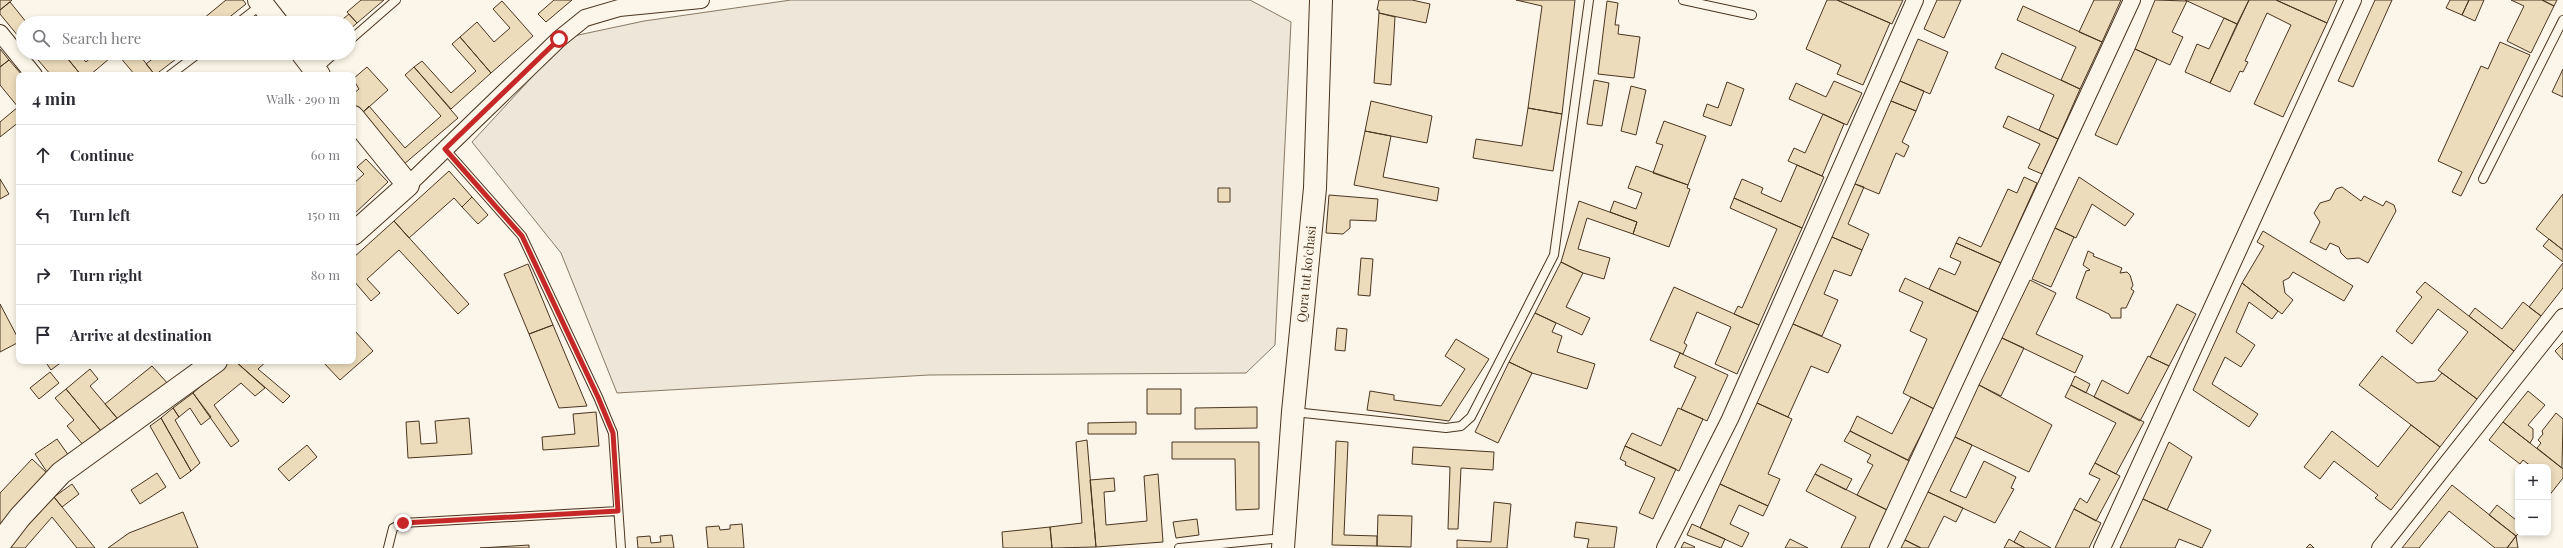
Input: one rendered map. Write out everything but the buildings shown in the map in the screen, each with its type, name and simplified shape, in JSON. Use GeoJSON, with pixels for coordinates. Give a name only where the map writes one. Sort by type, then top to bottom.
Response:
{"type":"FeatureCollection","features":[{"type":"Feature","properties":{"kind":"street"},"geometry":{"type":"LineString","coordinates":[[356,231],[408,185],[559,39],[585,18],[619,8],[701,0]]}},
{"type":"Feature","properties":{"kind":"street","name":"Qora tut ko'chasi"},"geometry":{"type":"LineString","coordinates":[[1283,543],[1292,412],[1315,188],[1321,0]]}},
{"type":"Feature","properties":{"kind":"street"},"geometry":{"type":"LineString","coordinates":[[1665,548],[1730,419],[1915,0]]}},
{"type":"Feature","properties":{"kind":"street"},"geometry":{"type":"LineString","coordinates":[[1878,548],[2132,0]]}},
{"type":"Feature","properties":{"kind":"street"},"geometry":{"type":"LineString","coordinates":[[2102,548],[2353,0]]}},
{"type":"Feature","properties":{"kind":"street"},"geometry":{"type":"LineString","coordinates":[[260,2],[271,16]]}},
{"type":"Feature","properties":{"kind":"street"},"geometry":{"type":"LineString","coordinates":[[0,33],[16,53]]}},
{"type":"Feature","properties":{"kind":"street"},"geometry":{"type":"LineString","coordinates":[[22,60],[32,72]]}},
{"type":"Feature","properties":{"kind":"street"},"geometry":{"type":"LineString","coordinates":[[307,60],[316,72]]}},
{"type":"Feature","properties":{"kind":"street"},"geometry":{"type":"LineString","coordinates":[[356,121],[408,185]]}},
{"type":"Feature","properties":{"kind":"street"},"geometry":{"type":"LineString","coordinates":[[2380,548],[2563,318]]}},
{"type":"Feature","properties":{"kind":"street"},"geometry":{"type":"LineString","coordinates":[[0,543],[20,517],[61,473],[212,364]]}},
{"type":"Feature","properties":{"kind":"lane"},"geometry":{"type":"LineString","coordinates":[[356,35],[396,0]]}},
{"type":"Feature","properties":{"kind":"lane"},"geometry":{"type":"LineString","coordinates":[[1292,412],[1446,428],[1461,426],[1471,417],[1554,255],[1589,0]]}},
{"type":"Feature","properties":{"kind":"lane"},"geometry":{"type":"LineString","coordinates":[[1683,0],[1752,15]]}},
{"type":"Feature","properties":{"kind":"lane"},"geometry":{"type":"LineString","coordinates":[[245,16],[260,2]]}},
{"type":"Feature","properties":{"kind":"lane"},"geometry":{"type":"LineString","coordinates":[[2483,179],[2563,20]]}},
{"type":"Feature","properties":{"kind":"lane"},"geometry":{"type":"LineString","coordinates":[[174,72],[189,60]]}},
{"type":"Feature","properties":{"kind":"lane"},"geometry":{"type":"LineString","coordinates":[[318,72],[329,60]]}},
{"type":"Feature","properties":{"kind":"lane"},"geometry":{"type":"LineString","coordinates":[[445,149],[522,236],[598,397],[613,433],[621,548]]}},
{"type":"Feature","properties":{"kind":"lane"},"geometry":{"type":"LineString","coordinates":[[388,548],[393,528],[403,523],[618,511]]}},
{"type":"Feature","properties":{"kind":"lane"},"geometry":{"type":"LineString","coordinates":[[1179,548],[1283,543]]}},
{"type":"Feature","properties":{"kind":"shaded area"},"geometry":{"type":"Polygon","coordinates":[[[791,0],[1250,0],[1291,22],[1275,345],[1246,373],[929,375],[617,393],[561,253],[472,142],[569,37],[644,21],[791,0]]]}},
{"type":"Feature","properties":{"kind":"route"},"geometry":{"type":"LineString","coordinates":[[403,523],[618,511],[613,433],[598,397],[522,236],[445,149],[559,39]]}}]}
